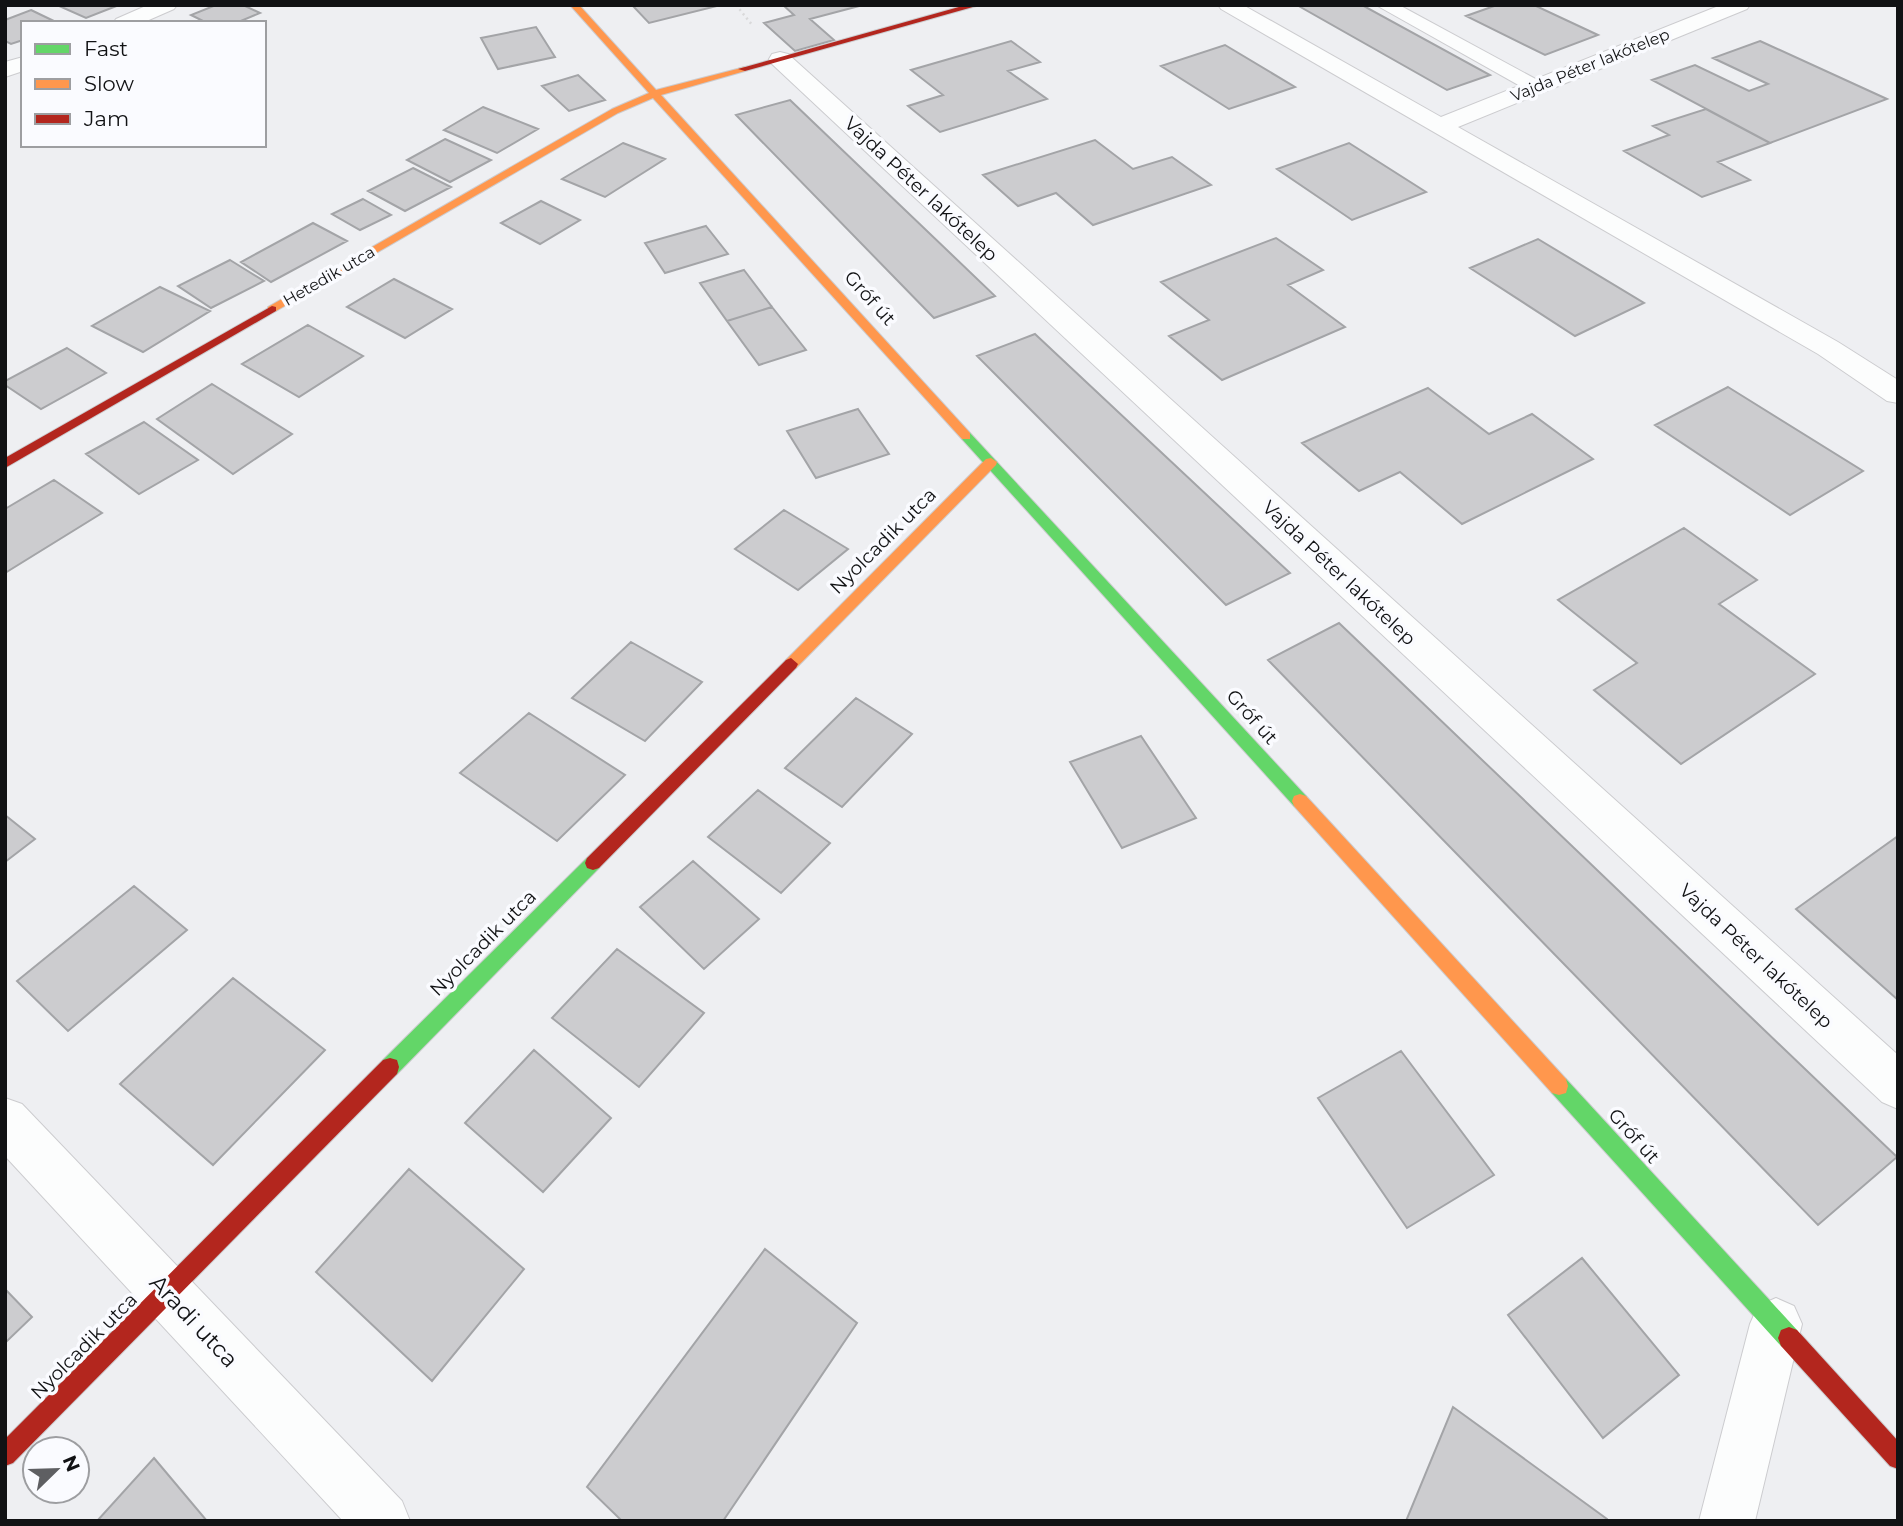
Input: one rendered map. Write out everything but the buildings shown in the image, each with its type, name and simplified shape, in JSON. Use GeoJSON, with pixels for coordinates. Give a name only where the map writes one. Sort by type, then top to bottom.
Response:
{"type":"FeatureCollection","features":[{"type":"Feature","properties":{"kind":"street"},"geometry":{"type":"LineString","coordinates":[[128,21],[167,5]]}},
{"type":"Feature","properties":{"kind":"street","name":"Gróf út"},"geometry":{"type":"LineString","coordinates":[[574,5],[1898,1458]]}},
{"type":"Feature","properties":{"kind":"street"},"geometry":{"type":"LineString","coordinates":[[656,93],[976,5]]}},
{"type":"Feature","properties":{"kind":"street"},"geometry":{"type":"LineString","coordinates":[[1228,5],[1828,348],[1898,394]]}},
{"type":"Feature","properties":{"kind":"street","name":"Vajda Péter lakótelep"},"geometry":{"type":"LineString","coordinates":[[1440,126],[1740,5]]}},
{"type":"Feature","properties":{"kind":"street","name":"Vajda Péter lakótelep"},"geometry":{"type":"LineString","coordinates":[[780,59],[1898,1086]]}},
{"type":"Feature","properties":{"kind":"street","name":"Hetedik utca"},"geometry":{"type":"LineString","coordinates":[[5,464],[603,118],[656,93]]}},
{"type":"Feature","properties":{"kind":"street","name":"Nyolcadik utca"},"geometry":{"type":"LineString","coordinates":[[5,1455],[991,462]]}},
{"type":"Feature","properties":{"kind":"street","name":"Aradi utca"},"geometry":{"type":"LineString","coordinates":[[5,1122],[382,1521]]}},
{"type":"Feature","properties":{"kind":"street"},"geometry":{"type":"LineString","coordinates":[[1727,1521],[1776,1324]]}},
{"type":"Feature","properties":{"kind":"lane"},"geometry":{"type":"LineString","coordinates":[[1385,5],[1536,87]]}},
{"type":"Feature","properties":{"kind":"traffic: fast"},"geometry":{"type":"LineString","coordinates":[[966,436],[1300,801]]}},
{"type":"Feature","properties":{"kind":"traffic: fast"},"geometry":{"type":"LineString","coordinates":[[390,1067],[593,863]]}},
{"type":"Feature","properties":{"kind":"traffic: fast"},"geometry":{"type":"LineString","coordinates":[[1559,1086],[1789,1338]]}},
{"type":"Feature","properties":{"kind":"traffic: slow"},"geometry":{"type":"LineString","coordinates":[[574,5],[966,436]]}},
{"type":"Feature","properties":{"kind":"traffic: slow"},"geometry":{"type":"LineString","coordinates":[[272,309],[615,111],[656,93],[742,69]]}},
{"type":"Feature","properties":{"kind":"traffic: slow"},"geometry":{"type":"LineString","coordinates":[[791,664],[991,462]]}},
{"type":"Feature","properties":{"kind":"traffic: slow"},"geometry":{"type":"LineString","coordinates":[[1300,801],[1559,1086]]}},
{"type":"Feature","properties":{"kind":"traffic: jam"},"geometry":{"type":"LineString","coordinates":[[742,69],[976,5]]}},
{"type":"Feature","properties":{"kind":"traffic: jam"},"geometry":{"type":"LineString","coordinates":[[5,464],[272,309]]}},
{"type":"Feature","properties":{"kind":"traffic: jam"},"geometry":{"type":"LineString","coordinates":[[593,863],[791,664]]}},
{"type":"Feature","properties":{"kind":"traffic: jam"},"geometry":{"type":"LineString","coordinates":[[5,1455],[390,1067]]}},
{"type":"Feature","properties":{"kind":"traffic: jam"},"geometry":{"type":"LineString","coordinates":[[1789,1338],[1898,1458]]}}]}
